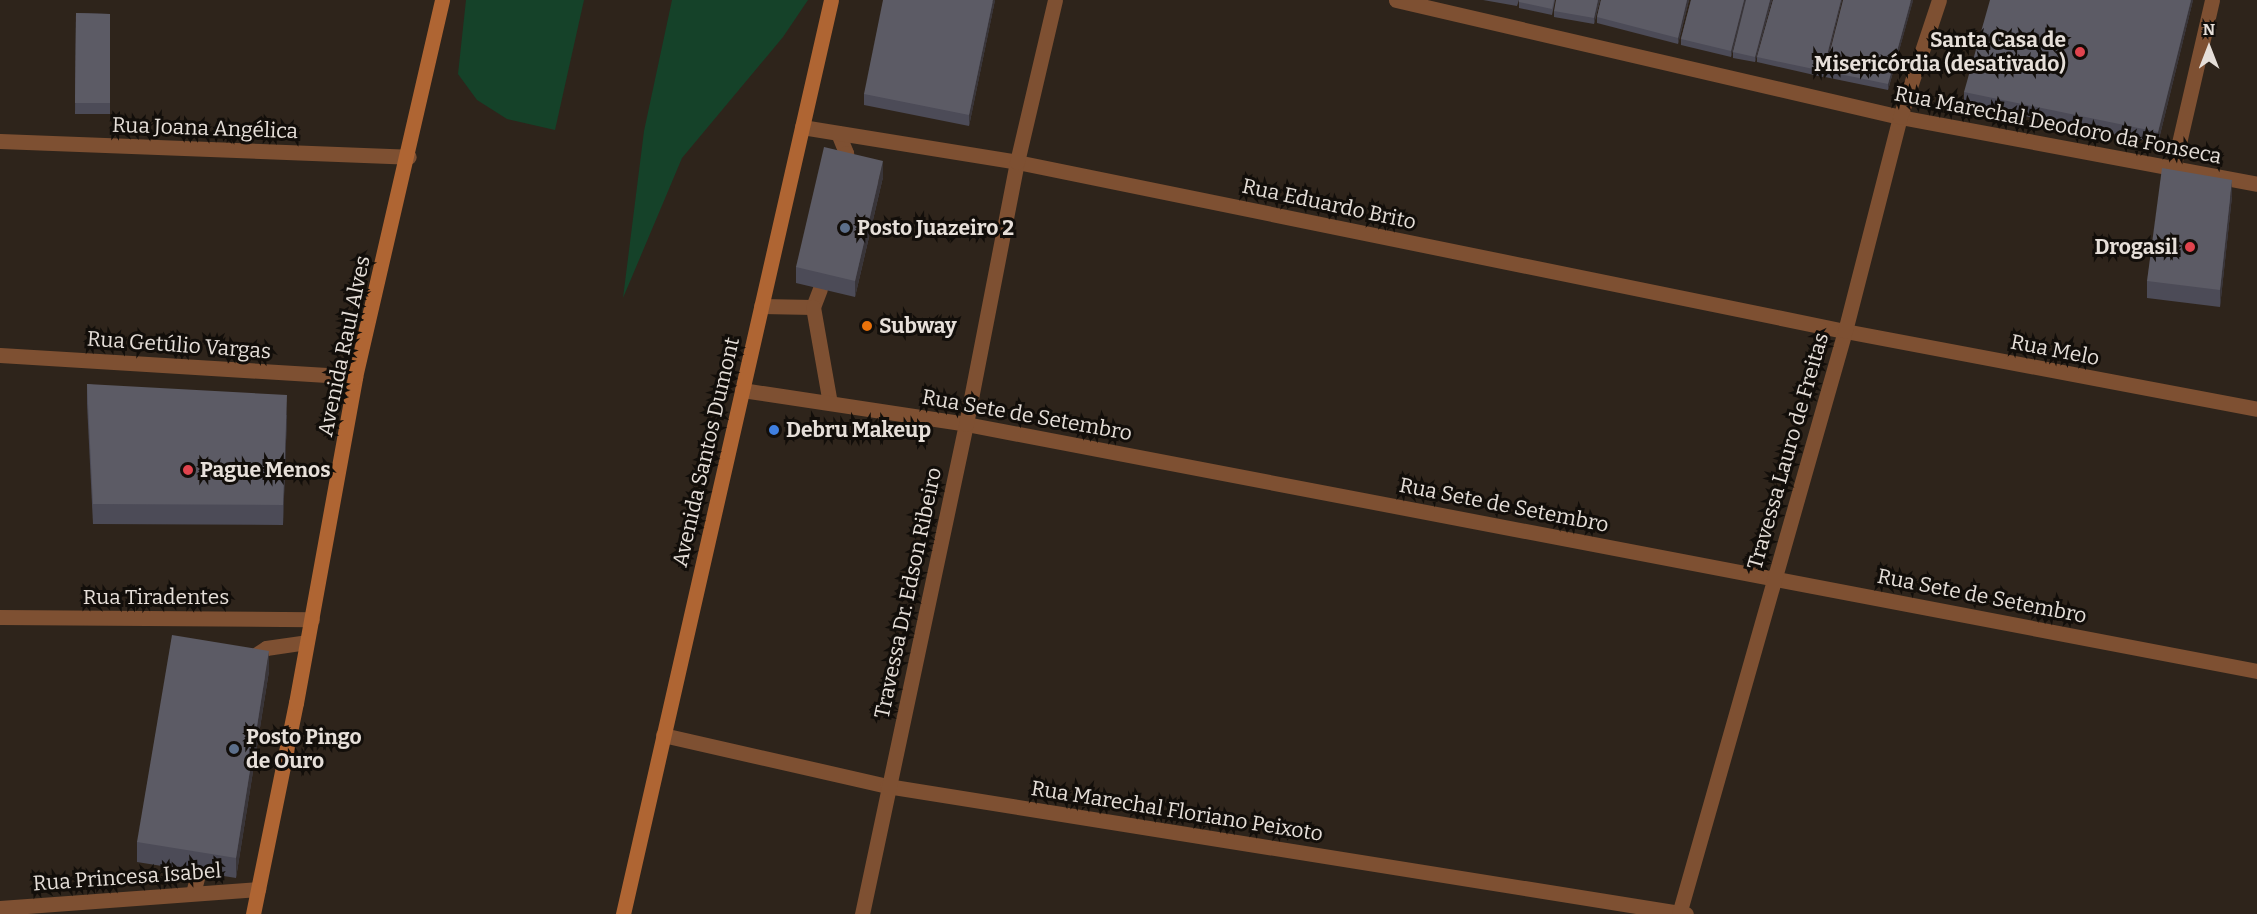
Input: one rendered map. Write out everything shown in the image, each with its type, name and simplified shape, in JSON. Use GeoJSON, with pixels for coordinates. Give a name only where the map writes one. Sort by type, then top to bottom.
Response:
{"type":"FeatureCollection","features":[{"type":"Feature","properties":{"kind":"main road","name":"Avenida Raul Alves"},"geometry":{"type":"LineString","coordinates":[[253,914],[312,619],[355,377],[409,156],[442,0]]}},
{"type":"Feature","properties":{"kind":"main road","name":"Avenida Santos Dumont"},"geometry":{"type":"LineString","coordinates":[[623,914],[831,0]]}},
{"type":"Feature","properties":{"kind":"street","name":"Travessa Dr. Edson Ribeiro"},"geometry":{"type":"LineString","coordinates":[[862,914],[887,786],[966,424],[1017,162],[1055,0]]}},
{"type":"Feature","properties":{"kind":"street","name":"Rua Marechal Deodoro da Fonseca"},"geometry":{"type":"LineString","coordinates":[[1396,0],[1900,117],[2257,184]]}},
{"type":"Feature","properties":{"kind":"street","name":"Travessa Lauro de Freitas"},"geometry":{"type":"LineString","coordinates":[[1681,913],[1773,578],[1845,331],[1900,117],[1939,0]]}},
{"type":"Feature","properties":{"kind":"street"},"geometry":{"type":"LineString","coordinates":[[2174,169],[2212,0]]}},
{"type":"Feature","properties":{"kind":"street","name":"Rua Eduardo Brito"},"geometry":{"type":"LineString","coordinates":[[802,127],[1017,162],[1845,331]]}},
{"type":"Feature","properties":{"kind":"street"},"geometry":{"type":"LineString","coordinates":[[838,133],[846,153],[846,169]]}},
{"type":"Feature","properties":{"kind":"street","name":"Rua Joana Angélica"},"geometry":{"type":"LineString","coordinates":[[0,141],[409,156]]}},
{"type":"Feature","properties":{"kind":"street"},"geometry":{"type":"LineString","coordinates":[[819,289],[813,307],[830,403]]}},
{"type":"Feature","properties":{"kind":"street"},"geometry":{"type":"LineString","coordinates":[[761,306],[813,307]]}},
{"type":"Feature","properties":{"kind":"street","name":"Rua Melo"},"geometry":{"type":"LineString","coordinates":[[1845,331],[2257,409]]}},
{"type":"Feature","properties":{"kind":"street","name":"Rua Getúlio Vargas"},"geometry":{"type":"LineString","coordinates":[[0,355],[355,377]]}},
{"type":"Feature","properties":{"kind":"street","name":"Rua Sete de Setembro"},"geometry":{"type":"LineString","coordinates":[[742,390],[966,424],[2257,671]]}},
{"type":"Feature","properties":{"kind":"street","name":"Rua Tiradentes"},"geometry":{"type":"LineString","coordinates":[[0,616],[312,619]]}},
{"type":"Feature","properties":{"kind":"street"},"geometry":{"type":"LineString","coordinates":[[242,667],[252,654],[266,648],[307,642]]}},
{"type":"Feature","properties":{"kind":"street","name":"Rua Marechal Floriano Peixoto"},"geometry":{"type":"LineString","coordinates":[[663,735],[887,786],[1681,913]]}},
{"type":"Feature","properties":{"kind":"street"},"geometry":{"type":"LineString","coordinates":[[193,893],[198,872]]}},
{"type":"Feature","properties":{"kind":"street","name":"Rua Princesa Isabel"},"geometry":{"type":"LineString","coordinates":[[0,908],[258,889]]}},
{"type":"Feature","properties":{"kind":"green space"},"geometry":{"type":"Polygon","coordinates":[[[466,0],[584,0],[555,130],[507,119],[477,100],[458,74],[466,0]]]}},
{"type":"Feature","properties":{"kind":"green space"},"geometry":{"type":"Polygon","coordinates":[[[672,0],[808,0],[783,37],[682,158],[623,298],[644,131],[672,0]]]}},
{"type":"Feature","properties":{"kind":"building"},"geometry":{"type":"Polygon","coordinates":[[[883,0],[993,0],[969,115],[864,94],[883,0]]]}},
{"type":"Feature","properties":{"kind":"building"},"geometry":{"type":"Polygon","coordinates":[[[1519,0],[1554,0],[1552,9],[1519,2],[1519,0]]]}},
{"type":"Feature","properties":{"kind":"building"},"geometry":{"type":"Polygon","coordinates":[[[1556,0],[1598,0],[1594,18],[1554,11],[1556,0]]]}},
{"type":"Feature","properties":{"kind":"building"},"geometry":{"type":"Polygon","coordinates":[[[1601,0],[1687,0],[1678,38],[1597,17],[1601,0]]]}},
{"type":"Feature","properties":{"kind":"building"},"geometry":{"type":"Polygon","coordinates":[[[1691,0],[1744,0],[1731,51],[1681,39],[1691,0]]]}},
{"type":"Feature","properties":{"kind":"building"},"geometry":{"type":"Polygon","coordinates":[[[1746,0],[1770,0],[1755,57],[1733,52],[1746,0]]]}},
{"type":"Feature","properties":{"kind":"building"},"geometry":{"type":"Polygon","coordinates":[[[1773,0],[1841,0],[1823,71],[1757,57],[1773,0]]]}},
{"type":"Feature","properties":{"kind":"building"},"geometry":{"type":"Polygon","coordinates":[[[1843,0],[1911,0],[1888,84],[1825,71],[1843,0]]]}},
{"type":"Feature","properties":{"kind":"building","name":"Santa Casa de Misericórdia (desativado)"},"geometry":{"type":"Polygon","coordinates":[[[1990,0],[2191,0],[2158,132],[1964,92],[1990,0]]]}},
{"type":"Feature","properties":{"kind":"building"},"geometry":{"type":"Polygon","coordinates":[[[76,13],[110,14],[110,103],[75,103],[76,13]]]}},
{"type":"Feature","properties":{"kind":"building"},"geometry":{"type":"Polygon","coordinates":[[[824,147],[883,161],[855,281],[796,267],[824,147]]]}},
{"type":"Feature","properties":{"kind":"building","name":"Drogasil"},"geometry":{"type":"Polygon","coordinates":[[[2162,168],[2232,180],[2220,290],[2147,281],[2162,168]]]}},
{"type":"Feature","properties":{"kind":"building","name":"Pague Menos"},"geometry":{"type":"Polygon","coordinates":[[[87,384],[287,395],[283,505],[93,504],[87,384]]]}},
{"type":"Feature","properties":{"kind":"building"},"geometry":{"type":"Polygon","coordinates":[[[172,635],[269,651],[236,858],[137,842],[172,635]]]}},
{"type":"Feature","properties":{"kind":"place","name":"Santa Casa de Misericórdia (desativado)"},"geometry":{"type":"Point","coordinates":[2080,52]}},
{"type":"Feature","properties":{"kind":"place","name":"Posto Juazeiro 2"},"geometry":{"type":"Point","coordinates":[845,228]}},
{"type":"Feature","properties":{"kind":"place","name":"Drogasil"},"geometry":{"type":"Point","coordinates":[2190,247]}},
{"type":"Feature","properties":{"kind":"place","name":"Subway"},"geometry":{"type":"Point","coordinates":[867,326]}},
{"type":"Feature","properties":{"kind":"place","name":"Debru Makeup"},"geometry":{"type":"Point","coordinates":[774,430]}},
{"type":"Feature","properties":{"kind":"place","name":"Pague Menos"},"geometry":{"type":"Point","coordinates":[188,470]}},
{"type":"Feature","properties":{"kind":"place","name":"Posto Pingo de Ouro"},"geometry":{"type":"Point","coordinates":[234,749]}}]}
